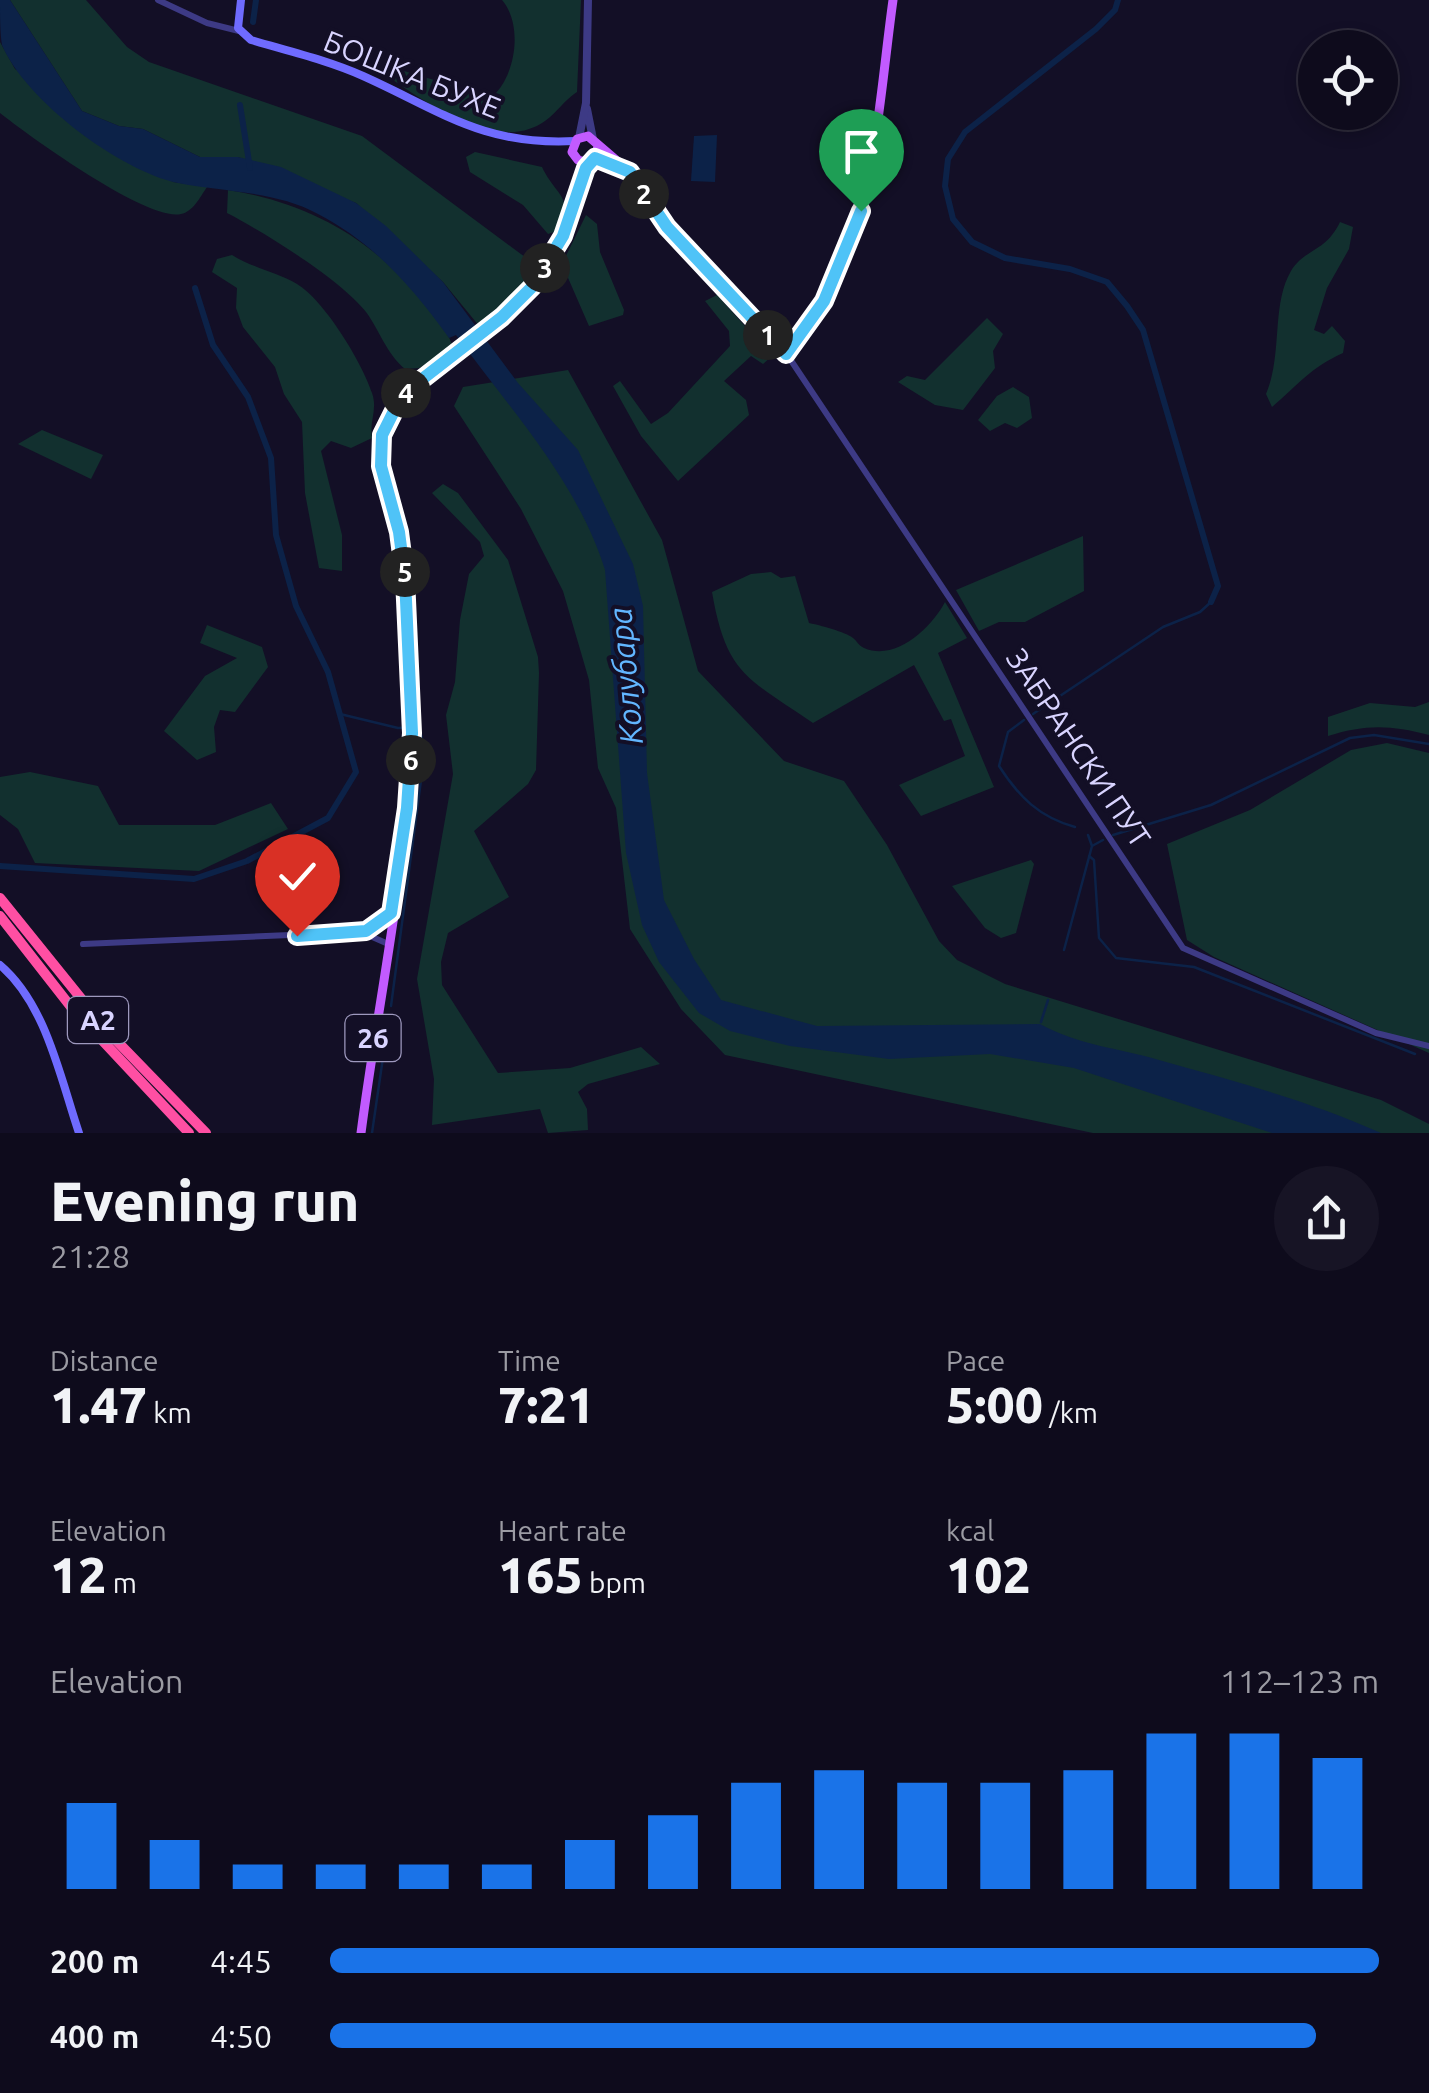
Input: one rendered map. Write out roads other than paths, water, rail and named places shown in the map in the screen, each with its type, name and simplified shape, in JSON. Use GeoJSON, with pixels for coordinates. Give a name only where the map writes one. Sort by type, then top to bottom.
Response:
{"type":"FeatureCollection","features":[{"type":"Feature","properties":{"kind":"highway","name":"A2"},"geometry":{"type":"LineString","coordinates":[[0,898],[109,1032],[206,1133]]}},
{"type":"Feature","properties":{"kind":"highway","name":"A2"},"geometry":{"type":"LineString","coordinates":[[0,916],[71,1007],[189,1133]]}},
{"type":"Feature","properties":{"kind":"main road"},"geometry":{"type":"LineString","coordinates":[[239,31],[241,0]]}},
{"type":"Feature","properties":{"kind":"main road"},"geometry":{"type":"LineString","coordinates":[[577,139],[595,142],[623,166],[667,227],[786,354],[824,301],[856,228],[870,168],[893,0]]}},
{"type":"Feature","properties":{"kind":"main road","name":"БОШКА БУХЕ"},"geometry":{"type":"LineString","coordinates":[[239,31],[252,40],[359,74],[467,127],[545,142],[574,156]]}},
{"type":"Feature","properties":{"kind":"main road","name":"БОШКА БУХЕ"},"geometry":{"type":"LineString","coordinates":[[545,142],[577,139]]}},
{"type":"Feature","properties":{"kind":"main road","name":"26"},"geometry":{"type":"LineString","coordinates":[[576,200],[577,139]]}},
{"type":"Feature","properties":{"kind":"main road","name":"26"},"geometry":{"type":"LineString","coordinates":[[361,1133],[407,808],[412,728],[403,555],[380,449],[392,414],[421,379],[502,317],[546,266],[592,160],[595,142]]}},
{"type":"Feature","properties":{"kind":"main road"},"geometry":{"type":"LineString","coordinates":[[574,156],[623,166]]}},
{"type":"Feature","properties":{"kind":"main road"},"geometry":{"type":"LineString","coordinates":[[0,964],[22,988],[35,1011],[79,1133]]}},
{"type":"Feature","properties":{"kind":"street"},"geometry":{"type":"LineString","coordinates":[[158,0],[207,23],[239,31]]}},
{"type":"Feature","properties":{"kind":"street"},"geometry":{"type":"LineString","coordinates":[[577,139],[586,103],[588,0]]}},
{"type":"Feature","properties":{"kind":"street"},"geometry":{"type":"LineString","coordinates":[[586,103],[595,142]]}},
{"type":"Feature","properties":{"kind":"street","name":"ЗАБРАНСКИ ПУТ"},"geometry":{"type":"LineString","coordinates":[[786,354],[1184,948],[1376,1033],[1429,1046]]}},
{"type":"Feature","properties":{"kind":"street"},"geometry":{"type":"LineString","coordinates":[[83,944],[361,932],[378,926],[391,913]]}},
{"type":"Feature","properties":{"kind":"street"},"geometry":{"type":"LineString","coordinates":[[361,932],[386,943]]}},
{"type":"Feature","properties":{"kind":"water","name":"Колубара"},"geometry":{"type":"Polygon","coordinates":[[[0,0],[10,0],[82,111],[119,126],[143,129],[200,157],[238,157],[281,167],[356,203],[386,226],[443,282],[518,383],[578,450],[633,564],[643,606],[647,773],[664,900],[694,959],[721,1000],[817,1026],[1040,1024],[1084,1041],[1272,1092],[1381,1133],[1272,1133],[1074,1068],[990,1054],[889,1059],[790,1046],[730,1031],[699,1013],[659,962],[642,925],[626,853],[605,570],[578,506],[540,447],[456,335],[449,338],[391,268],[357,239],[302,206],[155,176],[103,149],[77,130],[31,88],[14,66],[2,45],[0,0]]]}},
{"type":"Feature","properties":{"kind":"water"},"geometry":{"type":"Polygon","coordinates":[[[717,135],[715,182],[691,181],[694,136],[717,135]]]}},
{"type":"Feature","properties":{"kind":"waterway"},"geometry":{"type":"LineString","coordinates":[[253,22],[256,0]]}},
{"type":"Feature","properties":{"kind":"waterway"},"geometry":{"type":"LineString","coordinates":[[1118,0],[1115,10],[1096,29],[965,132],[948,159],[945,186],[953,219],[972,242],[1005,258],[1070,269],[1107,282],[1143,330],[1218,586],[1211,602]]}},
{"type":"Feature","properties":{"kind":"waterway"},"geometry":{"type":"LineString","coordinates":[[240,105],[250,168]]}},
{"type":"Feature","properties":{"kind":"waterway"},"geometry":{"type":"LineString","coordinates":[[0,866],[194,879],[247,861],[328,818],[356,772],[328,672],[296,606],[276,535],[271,458],[248,397],[213,345],[195,288]]}},
{"type":"Feature","properties":{"kind":"waterway"},"geometry":{"type":"LineString","coordinates":[[1033,714],[1163,627],[1200,612],[1211,602]]}},
{"type":"Feature","properties":{"kind":"waterway"},"geometry":{"type":"LineString","coordinates":[[340,714],[398,728],[419,727],[425,750],[391,1006]]}},
{"type":"Feature","properties":{"kind":"waterway"},"geometry":{"type":"LineString","coordinates":[[1024,720],[1008,732],[999,766],[1031,804],[1051,818],[1075,827]]}},
{"type":"Feature","properties":{"kind":"waterway"},"geometry":{"type":"LineString","coordinates":[[1113,835],[1211,805],[1350,738],[1374,735],[1429,744]]}},
{"type":"Feature","properties":{"kind":"waterway"},"geometry":{"type":"LineString","coordinates":[[1064,950],[1092,846],[1088,835]]}},
{"type":"Feature","properties":{"kind":"waterway"},"geometry":{"type":"LineString","coordinates":[[1092,846],[1103,840]]}},
{"type":"Feature","properties":{"kind":"waterway"},"geometry":{"type":"LineString","coordinates":[[1089,856],[1094,860],[1099,938],[1116,958],[1194,967],[1415,1054]]}},
{"type":"Feature","properties":{"kind":"waterway"},"geometry":{"type":"LineString","coordinates":[[1041,1022],[1048,1000]]}},
{"type":"Feature","properties":{"kind":"waterway"},"geometry":{"type":"LineString","coordinates":[[372,1133],[386,1037]]}}]}
